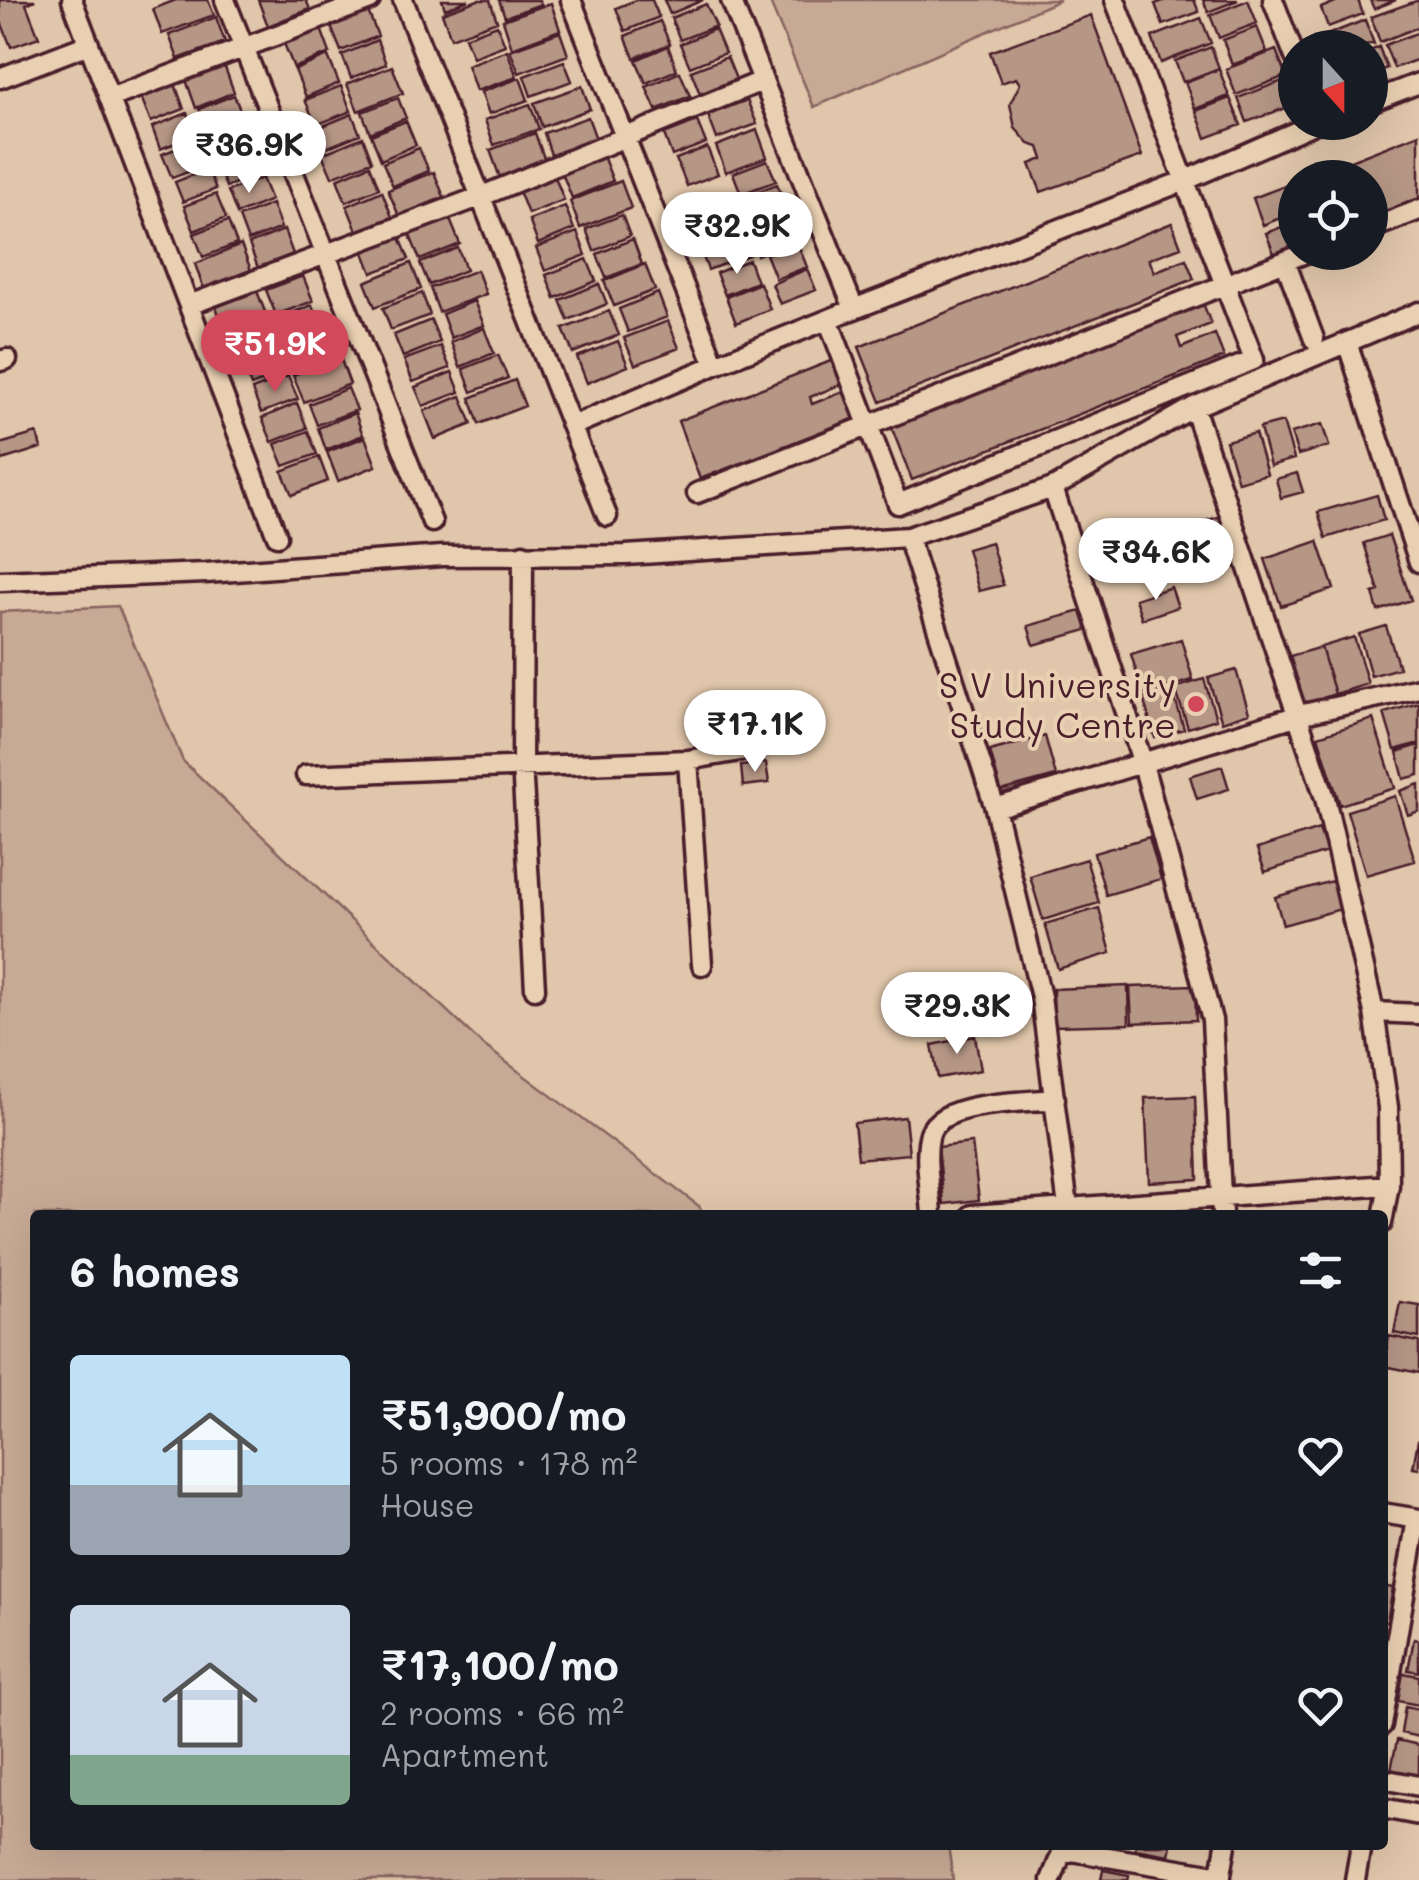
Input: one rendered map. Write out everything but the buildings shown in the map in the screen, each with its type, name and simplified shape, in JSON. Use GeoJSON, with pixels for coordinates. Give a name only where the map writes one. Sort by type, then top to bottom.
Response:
{"type":"FeatureCollection","features":[{"type":"Feature","properties":{"kind":"street"},"geometry":{"type":"LineString","coordinates":[[72,0],[277,536]]}},
{"type":"Feature","properties":{"kind":"street"},"geometry":{"type":"LineString","coordinates":[[225,0],[432,522]]}},
{"type":"Feature","properties":{"kind":"street"},"geometry":{"type":"LineString","coordinates":[[110,98],[370,0]]}},
{"type":"Feature","properties":{"kind":"street"},"geometry":{"type":"LineString","coordinates":[[403,0],[607,516]]}},
{"type":"Feature","properties":{"kind":"street"},"geometry":{"type":"LineString","coordinates":[[571,0],[715,365]]}},
{"type":"Feature","properties":{"kind":"street"},"geometry":{"type":"LineString","coordinates":[[731,0],[854,309]]}},
{"type":"Feature","properties":{"kind":"street"},"geometry":{"type":"LineString","coordinates":[[829,322],[898,504],[1254,360],[1115,0]]}},
{"type":"Feature","properties":{"kind":"street"},"geometry":{"type":"LineString","coordinates":[[1273,0],[1285,30]]}},
{"type":"Feature","properties":{"kind":"street"},"geometry":{"type":"LineString","coordinates":[[0,78],[89,44]]}},
{"type":"Feature","properties":{"kind":"street"},"geometry":{"type":"LineString","coordinates":[[189,305],[482,196],[762,81]]}},
{"type":"Feature","properties":{"kind":"street"},"geometry":{"type":"LineString","coordinates":[[1388,95],[1419,84]]}},
{"type":"Feature","properties":{"kind":"street"},"geometry":{"type":"LineString","coordinates":[[572,426],[1278,140]]}},
{"type":"Feature","properties":{"kind":"street"},"geometry":{"type":"LineString","coordinates":[[1388,222],[1419,210]]}},
{"type":"Feature","properties":{"kind":"street"},"geometry":{"type":"LineString","coordinates":[[698,493],[1278,264]]}},
{"type":"Feature","properties":{"kind":"street"},"geometry":{"type":"LineString","coordinates":[[1287,270],[1314,339]]}},
{"type":"Feature","properties":{"kind":"street"},"geometry":{"type":"LineString","coordinates":[[0,581],[523,554],[626,555],[908,537],[1054,488],[1194,407],[1419,312]]}},
{"type":"Feature","properties":{"kind":"street"},"geometry":{"type":"LineString","coordinates":[[1347,342],[1419,562]]}},
{"type":"Feature","properties":{"kind":"street"},"geometry":{"type":"LineString","coordinates":[[1194,407],[1325,798],[1374,1012],[1388,1107],[1389,1185],[1384,1210]]}},
{"type":"Feature","properties":{"kind":"street"},"geometry":{"type":"LineString","coordinates":[[1054,488],[1144,764],[1212,1020],[1222,1206]]}},
{"type":"Feature","properties":{"kind":"street"},"geometry":{"type":"LineString","coordinates":[[908,537],[995,808],[1041,997],[1068,1210]]}},
{"type":"Feature","properties":{"kind":"street"},"geometry":{"type":"LineString","coordinates":[[523,554],[522,764],[535,989]]}},
{"type":"Feature","properties":{"kind":"street"},"geometry":{"type":"LineString","coordinates":[[995,808],[1299,715],[1419,688]]}},
{"type":"Feature","properties":{"kind":"street"},"geometry":{"type":"LineString","coordinates":[[306,775],[688,760],[752,748]]}},
{"type":"Feature","properties":{"kind":"street"},"geometry":{"type":"LineString","coordinates":[[688,760],[702,965]]}},
{"type":"Feature","properties":{"kind":"street"},"geometry":{"type":"LineString","coordinates":[[1374,1012],[1419,1014]]}},
{"type":"Feature","properties":{"kind":"street"},"geometry":{"type":"LineString","coordinates":[[932,1210],[928,1136],[938,1119],[957,1110],[1055,1099]]}},
{"type":"Feature","properties":{"kind":"street"},"geometry":{"type":"LineString","coordinates":[[1099,1210],[1222,1206],[1389,1185]]}},
{"type":"Feature","properties":{"kind":"street"},"geometry":{"type":"LineString","coordinates":[[1388,1514],[1418,1519],[1388,1691]]}},
{"type":"Feature","properties":{"kind":"street"},"geometry":{"type":"LineString","coordinates":[[1388,1780],[1419,1786]]}},
{"type":"Feature","properties":{"kind":"street"},"geometry":{"type":"LineString","coordinates":[[1388,1809],[1419,1815]]}},
{"type":"Feature","properties":{"kind":"street"},"geometry":{"type":"LineString","coordinates":[[1052,1880],[1061,1856],[1072,1851],[1221,1878],[1225,1850]]}},
{"type":"Feature","properties":{"kind":"street"},"geometry":{"type":"LineString","coordinates":[[1355,1880],[1361,1850]]}},
{"type":"Feature","properties":{"kind":"shaded area"},"geometry":{"type":"Polygon","coordinates":[[[769,0],[1060,0],[814,107],[769,0]]]}},
{"type":"Feature","properties":{"kind":"shaded area"},"geometry":{"type":"Polygon","coordinates":[[[118,606],[183,761],[482,1044],[702,1210],[30,1210],[30,1850],[949,1850],[953,1880],[0,1880],[0,612],[118,606]]]}},
{"type":"Feature","properties":{"kind":"place","name":"S V University Study Centre"},"geometry":{"type":"Point","coordinates":[1196,704]}}]}
